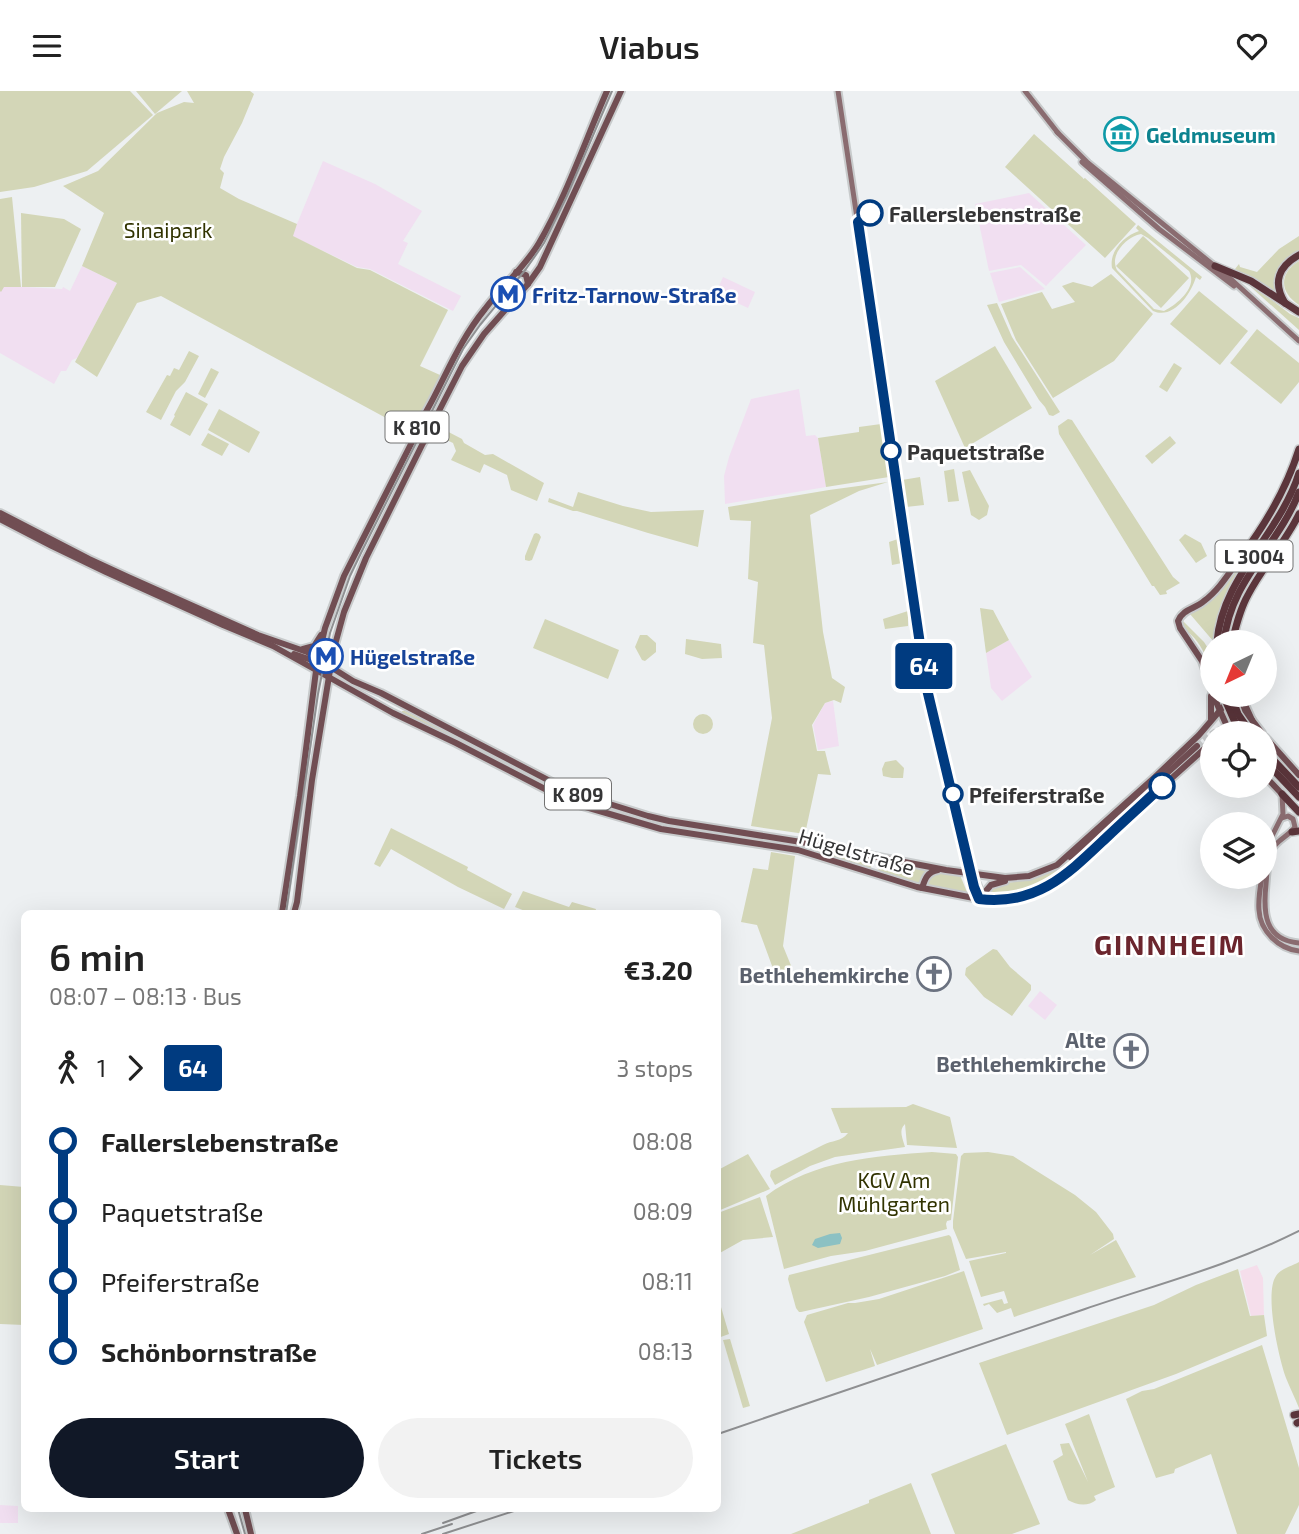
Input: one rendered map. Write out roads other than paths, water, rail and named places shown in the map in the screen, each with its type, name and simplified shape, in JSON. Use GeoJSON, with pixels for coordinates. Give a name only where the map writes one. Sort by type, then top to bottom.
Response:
{"type":"FeatureCollection","features":[{"type":"Feature","properties":{"kind":"highway"},"geometry":{"type":"LineString","coordinates":[[1291,308],[1281,296],[1279,277],[1282,268],[1299,255]]}},
{"type":"Feature","properties":{"kind":"highway"},"geometry":{"type":"LineString","coordinates":[[1215,266],[1251,281],[1299,312]]}},
{"type":"Feature","properties":{"kind":"highway"},"geometry":{"type":"LineString","coordinates":[[1240,558],[1261,531],[1280,498],[1299,449]]}},
{"type":"Feature","properties":{"kind":"highway","name":"L 3004"},"geometry":{"type":"LineString","coordinates":[[1219,630],[1229,596],[1278,520],[1299,473]]}},
{"type":"Feature","properties":{"kind":"highway","name":"L 3004"},"geometry":{"type":"LineString","coordinates":[[1226,630],[1229,614],[1239,591],[1277,534],[1299,492]]}},
{"type":"Feature","properties":{"kind":"highway"},"geometry":{"type":"LineString","coordinates":[[1235,630],[1248,595],[1299,514]]}},
{"type":"Feature","properties":{"kind":"highway"},"geometry":{"type":"LineString","coordinates":[[1277,764],[1299,787]]}},
{"type":"Feature","properties":{"kind":"highway"},"geometry":{"type":"LineString","coordinates":[[1277,774],[1299,797]]}},
{"type":"Feature","properties":{"kind":"highway"},"geometry":{"type":"LineString","coordinates":[[1282,794],[1299,812]]}},
{"type":"Feature","properties":{"kind":"main road","name":"K 810"},"geometry":{"type":"LineString","coordinates":[[295,910],[328,676],[323,663],[325,628],[344,576],[458,348],[485,309],[539,243],[607,91]]}},
{"type":"Feature","properties":{"kind":"main road","name":"K 810"},"geometry":{"type":"LineString","coordinates":[[282,910],[315,682],[366,558],[462,366],[484,334],[528,284],[545,259],[621,91]]}},
{"type":"Feature","properties":{"kind":"main road"},"geometry":{"type":"LineString","coordinates":[[838,91],[926,685],[972,873],[978,886],[979,899]]}},
{"type":"Feature","properties":{"kind":"main road"},"geometry":{"type":"LineString","coordinates":[[1025,91],[1087,167],[1159,229],[1259,303]]}},
{"type":"Feature","properties":{"kind":"main road"},"geometry":{"type":"LineString","coordinates":[[1057,132],[1088,163],[1259,303],[1299,341]]}},
{"type":"Feature","properties":{"kind":"main road"},"geometry":{"type":"LineString","coordinates":[[516,272],[526,275],[528,284]]}},
{"type":"Feature","properties":{"kind":"main road","name":"Hügelstraße"},"geometry":{"type":"LineString","coordinates":[[1,517],[52,546],[212,621],[323,663]]}},
{"type":"Feature","properties":{"kind":"main road","name":"Hügelstraße"},"geometry":{"type":"LineString","coordinates":[[1,517],[17,522],[125,576],[258,635],[301,649],[353,681],[571,792],[669,821],[792,840],[984,876],[1018,878],[1057,865],[1155,777],[1199,735],[1211,719]]}},
{"type":"Feature","properties":{"kind":"main road"},"geometry":{"type":"LineString","coordinates":[[1200,658],[1179,626],[1179,618],[1210,597],[1240,558]]}},
{"type":"Feature","properties":{"kind":"main road"},"geometry":{"type":"LineString","coordinates":[[301,649],[314,646],[325,628]]}},
{"type":"Feature","properties":{"kind":"main road","name":"Hügelstraße"},"geometry":{"type":"LineString","coordinates":[[323,663],[328,676],[393,713],[568,801],[661,829],[798,850],[922,888],[979,899],[1020,898],[1055,883],[1200,752]]}},
{"type":"Feature","properties":{"kind":"main road"},"geometry":{"type":"LineString","coordinates":[[315,682],[328,676],[353,681]]}},
{"type":"Feature","properties":{"kind":"main road"},"geometry":{"type":"LineString","coordinates":[[383,706],[390,706],[392,699]]}},
{"type":"Feature","properties":{"kind":"main road"},"geometry":{"type":"LineString","coordinates":[[1219,711],[1231,705],[1245,708]]}},
{"type":"Feature","properties":{"kind":"main road"},"geometry":{"type":"LineString","coordinates":[[393,713],[399,707],[408,708]]}},
{"type":"Feature","properties":{"kind":"main road"},"geometry":{"type":"LineString","coordinates":[[1211,707],[1211,719]]}},
{"type":"Feature","properties":{"kind":"main road"},"geometry":{"type":"LineString","coordinates":[[1218,707],[1223,721]]}},
{"type":"Feature","properties":{"kind":"main road"},"geometry":{"type":"LineString","coordinates":[[1245,708],[1253,721]]}},
{"type":"Feature","properties":{"kind":"main road"},"geometry":{"type":"LineString","coordinates":[[1240,721],[1245,708]]}},
{"type":"Feature","properties":{"kind":"main road","name":"K 809"},"geometry":{"type":"LineString","coordinates":[[1211,719],[1219,711]]}},
{"type":"Feature","properties":{"kind":"main road","name":"K 809"},"geometry":{"type":"LineString","coordinates":[[1057,865],[1102,832],[1197,746]]}},
{"type":"Feature","properties":{"kind":"main road"},"geometry":{"type":"LineString","coordinates":[[1277,750],[1299,775]]}},
{"type":"Feature","properties":{"kind":"main road"},"geometry":{"type":"LineString","coordinates":[[1277,789],[1282,794],[1284,810],[1277,827]]}},
{"type":"Feature","properties":{"kind":"main road"},"geometry":{"type":"LineString","coordinates":[[615,815],[618,806]]}},
{"type":"Feature","properties":{"kind":"main road"},"geometry":{"type":"LineString","coordinates":[[627,818],[625,814],[630,810]]}},
{"type":"Feature","properties":{"kind":"main road"},"geometry":{"type":"LineString","coordinates":[[1282,818],[1290,817],[1294,821],[1295,832],[1280,839],[1271,852],[1266,873],[1264,906],[1268,922],[1276,933],[1287,941],[1299,943]]}},
{"type":"Feature","properties":{"kind":"main road"},"geometry":{"type":"LineString","coordinates":[[922,888],[928,874],[943,869]]}},
{"type":"Feature","properties":{"kind":"main road"},"geometry":{"type":"LineString","coordinates":[[979,899],[991,885],[1018,878]]}},
{"type":"Feature","properties":{"kind":"main road"},"geometry":{"type":"LineString","coordinates":[[1261,889],[1259,909],[1264,927],[1276,942],[1299,951]]}},
{"type":"Feature","properties":{"kind":"main road"},"geometry":{"type":"LineString","coordinates":[[229,1512],[237,1534]]}},
{"type":"Feature","properties":{"kind":"main road"},"geometry":{"type":"LineString","coordinates":[[245,1512],[251,1534]]}},
{"type":"Feature","properties":{"kind":"water"},"geometry":{"type":"Polygon","coordinates":[[[840,1233],[840,1244],[818,1248],[812,1245],[815,1239],[840,1233]]]}},
{"type":"Feature","properties":{"kind":"tram line"},"geometry":{"type":"LineString","coordinates":[[286,910],[318,694],[330,633],[350,576],[463,349],[544,243],[612,91]]}},
{"type":"Feature","properties":{"kind":"tram line"},"geometry":{"type":"LineString","coordinates":[[239,1512],[245,1534]]}},
{"type":"Feature","properties":{"kind":"railway"},"geometry":{"type":"LineString","coordinates":[[721,1433],[1220,1264],[1299,1231]]}},
{"type":"Feature","properties":{"kind":"railway"},"geometry":{"type":"LineString","coordinates":[[443,1523],[474,1512]]}},
{"type":"Feature","properties":{"kind":"railway"},"geometry":{"type":"LineString","coordinates":[[443,1534],[511,1512]]}},
{"type":"Feature","properties":{"kind":"railway"},"geometry":{"type":"LineString","coordinates":[[422,1534],[452,1524]]}},
{"type":"Feature","properties":{"kind":"place","name":"Geldmuseum"},"geometry":{"type":"Point","coordinates":[1121,134]}},
{"type":"Feature","properties":{"kind":"place","name":"Fallerslebenstraße"},"geometry":{"type":"Point","coordinates":[870,213]}},
{"type":"Feature","properties":{"kind":"place","name":"Fritz-Tarnow-Straße"},"geometry":{"type":"Point","coordinates":[508,294]}},
{"type":"Feature","properties":{"kind":"place","name":"Paquetstraße"},"geometry":{"type":"Point","coordinates":[891,451]}},
{"type":"Feature","properties":{"kind":"place","name":"Hügelstraße"},"geometry":{"type":"Point","coordinates":[326,656]}},
{"type":"Feature","properties":{"kind":"place","name":"Pfeiferstraße"},"geometry":{"type":"Point","coordinates":[953,794]}},
{"type":"Feature","properties":{"kind":"place","name":"Bethlehemkirche"},"geometry":{"type":"Point","coordinates":[934,974]}},
{"type":"Feature","properties":{"kind":"place","name":"Alte Bethlehemkirche"},"geometry":{"type":"Point","coordinates":[1131,1051]}},
{"type":"Feature","properties":{"kind":"district","name":"GINNHEIM"},"geometry":{"type":"Point","coordinates":[1170,944]}},
{"type":"Feature","properties":{"kind":"park label","name":"Sinaipark"},"geometry":{"type":"Point","coordinates":[168,229]}},
{"type":"Feature","properties":{"kind":"park label","name":"KGV Am Mühlgarten"},"geometry":{"type":"Point","coordinates":[894,1191]}}]}
